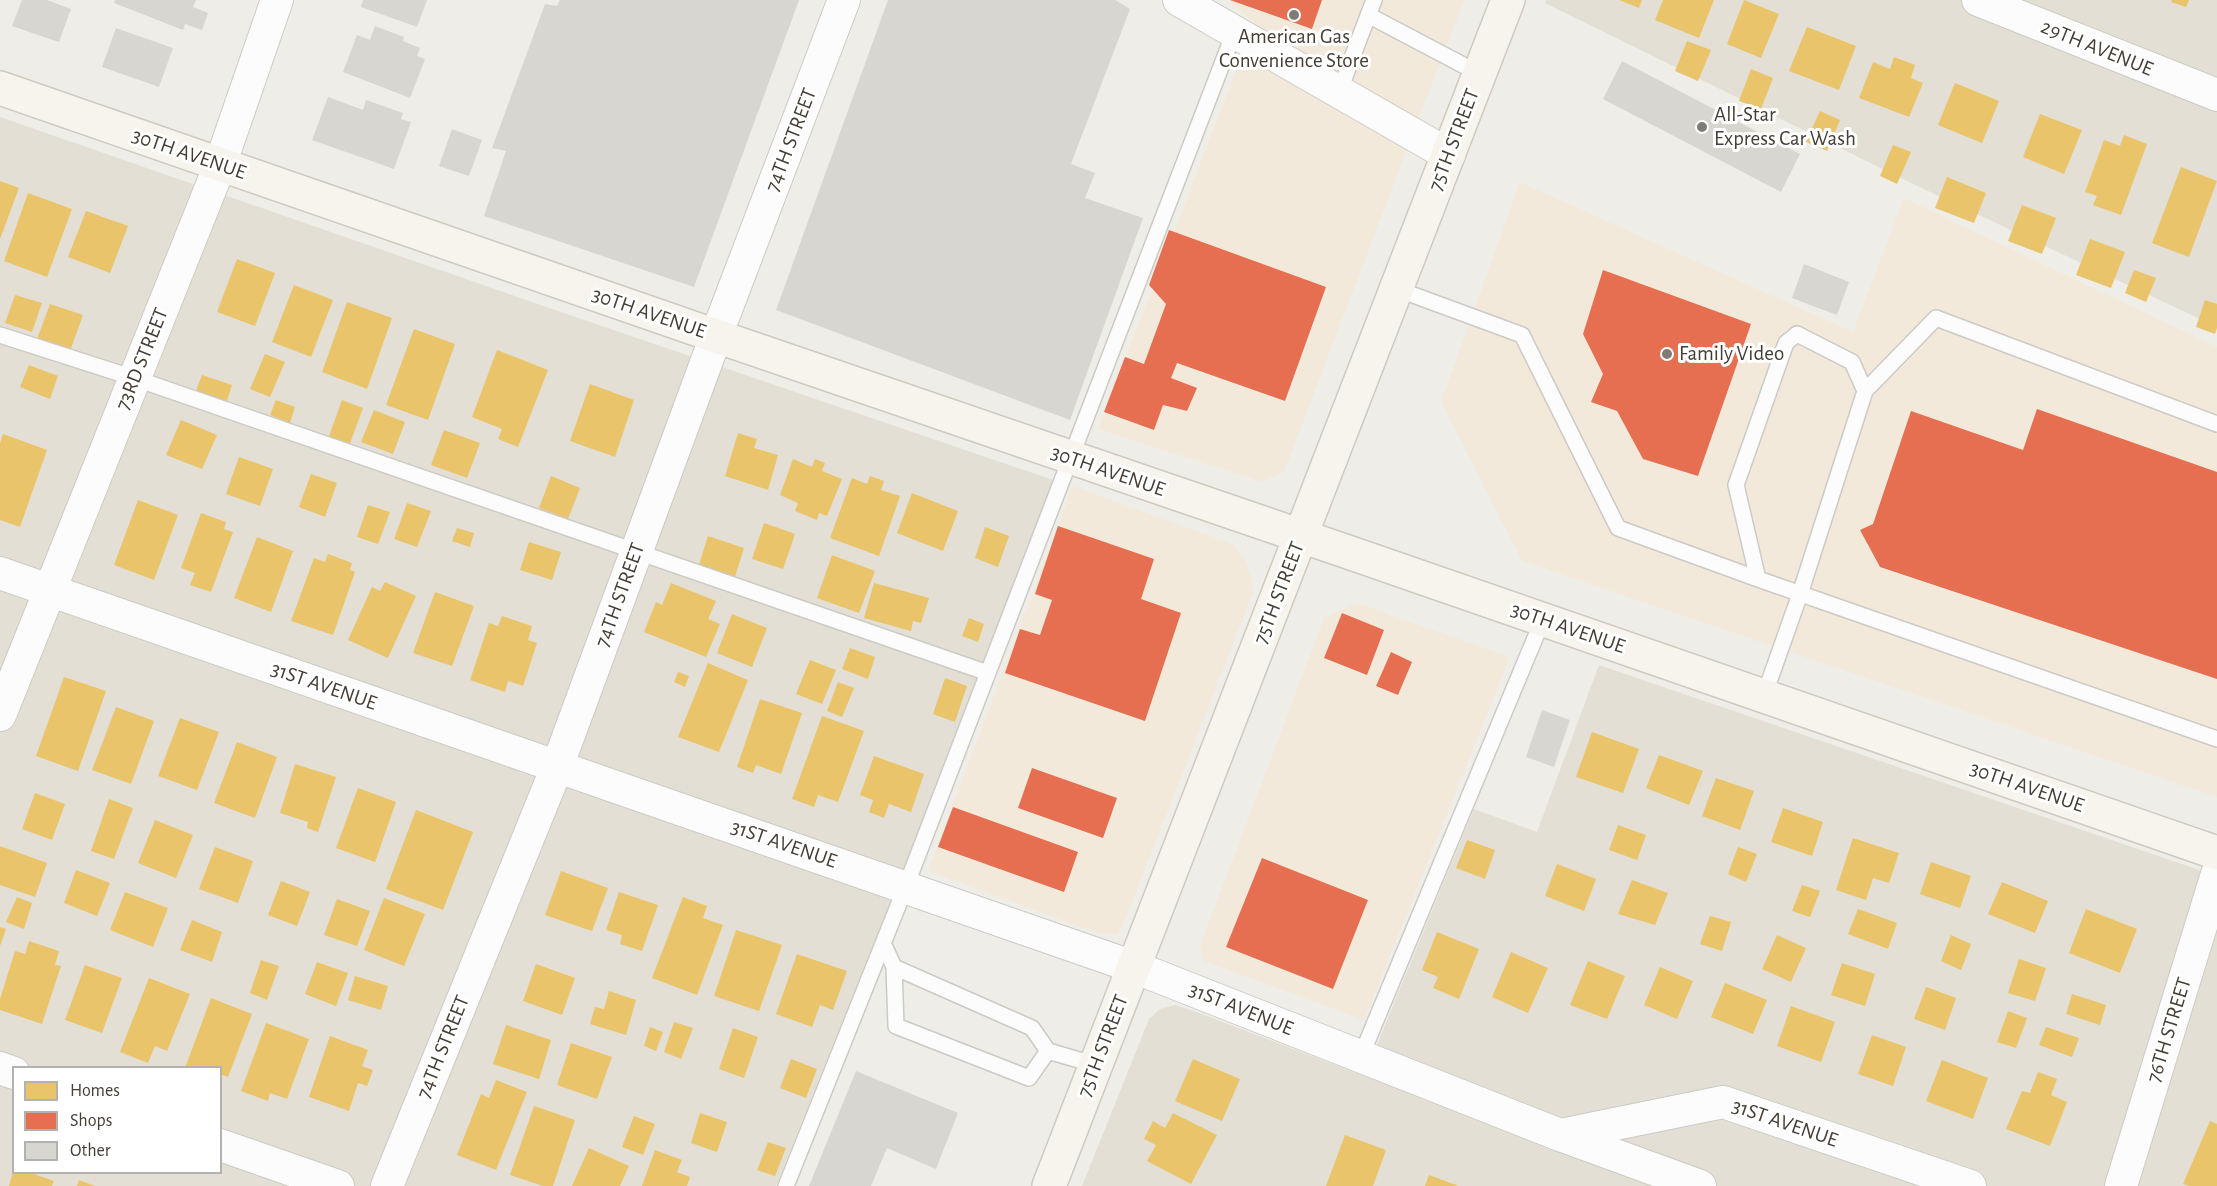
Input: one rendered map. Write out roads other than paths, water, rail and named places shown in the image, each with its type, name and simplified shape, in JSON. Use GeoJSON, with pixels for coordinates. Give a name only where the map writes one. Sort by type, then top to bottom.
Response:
{"type":"FeatureCollection","features":[{"type":"Feature","properties":{"kind":"street","name":"73RD STREET"},"geometry":{"type":"LineString","coordinates":[[0,715],[220,165],[277,0]]}},
{"type":"Feature","properties":{"kind":"street","name":"74TH STREET"},"geometry":{"type":"LineString","coordinates":[[387,1186],[557,767],[635,552],[844,0]]}},
{"type":"Feature","properties":{"kind":"street"},"geometry":{"type":"LineString","coordinates":[[1179,0],[1449,155]]}},
{"type":"Feature","properties":{"kind":"street","name":"75TH STREET"},"geometry":{"type":"LineString","coordinates":[[1049,1186],[1508,0]]}},
{"type":"Feature","properties":{"kind":"street","name":"29TH AVENUE"},"geometry":{"type":"LineString","coordinates":[[1978,0],[2217,95]]}},
{"type":"Feature","properties":{"kind":"street","name":"30TH AVENUE"},"geometry":{"type":"LineString","coordinates":[[0,88],[2217,853]]}},
{"type":"Feature","properties":{"kind":"street","name":"31ST AVENUE"},"geometry":{"type":"LineString","coordinates":[[0,573],[1134,966],[1560,1135],[1700,1186]]}},
{"type":"Feature","properties":{"kind":"street","name":"76TH STREET"},"geometry":{"type":"LineString","coordinates":[[2121,1186],[2217,874]]}},
{"type":"Feature","properties":{"kind":"street","name":"31ST AVENUE"},"geometry":{"type":"LineString","coordinates":[[1560,1135],[1723,1102],[1970,1186]]}},
{"type":"Feature","properties":{"kind":"street"},"geometry":{"type":"LineString","coordinates":[[222,1146],[338,1186]]}},
{"type":"Feature","properties":{"kind":"lane"},"geometry":{"type":"LineString","coordinates":[[1339,92],[1374,0]]}},
{"type":"Feature","properties":{"kind":"lane"},"geometry":{"type":"LineString","coordinates":[[1368,15],[1480,74]]}},
{"type":"Feature","properties":{"kind":"lane"},"geometry":{"type":"LineString","coordinates":[[786,1186],[906,886],[1234,33]]}},
{"type":"Feature","properties":{"kind":"lane"},"geometry":{"type":"LineString","coordinates":[[1397,288],[1522,335],[1618,528],[2217,739]]}},
{"type":"Feature","properties":{"kind":"lane"},"geometry":{"type":"LineString","coordinates":[[1764,696],[1800,594],[1865,391],[1936,318],[2217,424]]}},
{"type":"Feature","properties":{"kind":"lane"},"geometry":{"type":"LineString","coordinates":[[1758,579],[1736,485],[1786,342],[1797,334],[1852,362],[1865,391]]}},
{"type":"Feature","properties":{"kind":"lane"},"geometry":{"type":"LineString","coordinates":[[0,335],[134,378],[988,673]]}},
{"type":"Feature","properties":{"kind":"lane"},"geometry":{"type":"LineString","coordinates":[[1361,1056],[1543,619]]}},
{"type":"Feature","properties":{"kind":"lane"},"geometry":{"type":"LineString","coordinates":[[883,943],[894,968],[896,1026],[1029,1078],[1048,1052]]}},
{"type":"Feature","properties":{"kind":"lane"},"geometry":{"type":"LineString","coordinates":[[894,968],[1032,1028],[1048,1052],[1096,1065]]}},
{"type":"Feature","properties":{"kind":"place","name":"American Gas Convenience Store"},"geometry":{"type":"Point","coordinates":[1294,15]}},
{"type":"Feature","properties":{"kind":"place","name":"All-Star Express Car Wash"},"geometry":{"type":"Point","coordinates":[1702,127]}},
{"type":"Feature","properties":{"kind":"place","name":"Family Video"},"geometry":{"type":"Point","coordinates":[1667,354]}}]}
